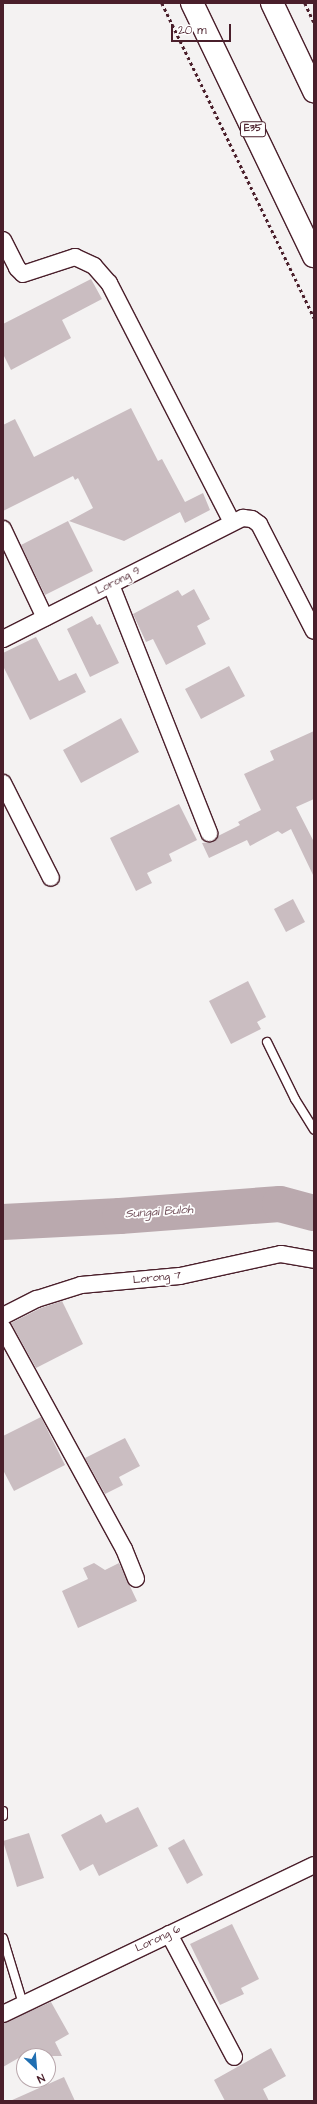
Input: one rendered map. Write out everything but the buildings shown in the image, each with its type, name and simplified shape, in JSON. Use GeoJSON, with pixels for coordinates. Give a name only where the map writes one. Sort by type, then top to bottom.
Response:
{"type":"FeatureCollection","features":[{"type":"Feature","properties":{"kind":"highway","name":"E35"},"geometry":{"type":"LineString","coordinates":[[192,3],[314,256]]}},
{"type":"Feature","properties":{"kind":"highway"},"geometry":{"type":"LineString","coordinates":[[272,3],[314,91]]}},
{"type":"Feature","properties":{"kind":"street"},"geometry":{"type":"LineString","coordinates":[[3,240],[17,268],[23,274],[76,257],[94,266],[109,283],[232,522]]}},
{"type":"Feature","properties":{"kind":"street","name":"Lorong 9"},"geometry":{"type":"LineString","coordinates":[[3,639],[232,522],[243,518],[252,519],[259,524],[314,632]]}},
{"type":"Feature","properties":{"kind":"street"},"geometry":{"type":"LineString","coordinates":[[3,528],[45,618]]}},
{"type":"Feature","properties":{"kind":"street"},"geometry":{"type":"LineString","coordinates":[[111,585],[209,833]]}},
{"type":"Feature","properties":{"kind":"street"},"geometry":{"type":"LineString","coordinates":[[3,783],[52,878]]}},
{"type":"Feature","properties":{"kind":"street","name":"Lorong 7"},"geometry":{"type":"LineString","coordinates":[[3,1316],[37,1299],[81,1285],[180,1276],[281,1254],[314,1260]]}},
{"type":"Feature","properties":{"kind":"street"},"geometry":{"type":"LineString","coordinates":[[3,1328],[124,1549],[136,1579]]}},
{"type":"Feature","properties":{"kind":"street","name":"Lorong 6"},"geometry":{"type":"LineString","coordinates":[[3,2014],[314,1866]]}},
{"type":"Feature","properties":{"kind":"street"},"geometry":{"type":"LineString","coordinates":[[169,1934],[234,2057]]}},
{"type":"Feature","properties":{"kind":"lane"},"geometry":{"type":"LineString","coordinates":[[266,1042],[295,1099],[314,1130]]}},
{"type":"Feature","properties":{"kind":"lane"},"geometry":{"type":"LineString","coordinates":[[3,1811],[3,1816]]}},
{"type":"Feature","properties":{"kind":"lane"},"geometry":{"type":"LineString","coordinates":[[3,1938],[23,2004]]}},
{"type":"Feature","properties":{"kind":"path"},"geometry":{"type":"LineString","coordinates":[[162,3],[314,318]]}},
{"type":"Feature","properties":{"kind":"path"},"geometry":{"type":"LineString","coordinates":[[305,3],[314,22]]}},
{"type":"Feature","properties":{"kind":"waterway","name":"Sungai Buloh"},"geometry":{"type":"LineString","coordinates":[[3,1222],[120,1216],[280,1204],[314,1213]]}}]}
